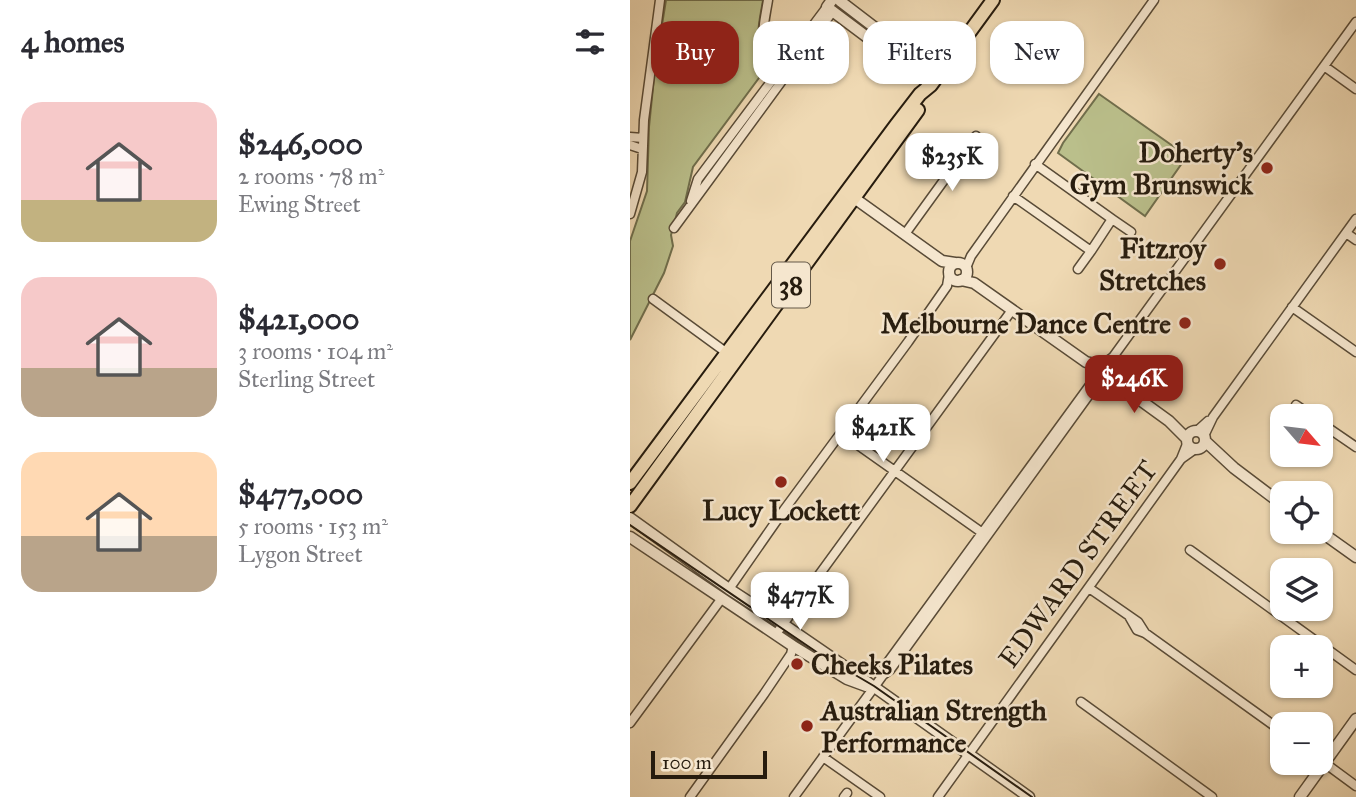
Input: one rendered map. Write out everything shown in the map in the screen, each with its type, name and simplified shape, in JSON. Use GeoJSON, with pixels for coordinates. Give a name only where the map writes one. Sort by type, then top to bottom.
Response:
{"type":"FeatureCollection","features":[{"type":"Feature","properties":{"kind":"main road","name":"38"},"geometry":{"type":"LineString","coordinates":[[976,23],[993,0]]}},
{"type":"Feature","properties":{"kind":"main road","name":"38"},"geometry":{"type":"LineString","coordinates":[[630,506],[660,453],[850,195],[926,98],[932,84]]}},
{"type":"Feature","properties":{"kind":"main road","name":"38"},"geometry":{"type":"LineString","coordinates":[[630,483],[660,453]]}},
{"type":"Feature","properties":{"kind":"street"},"geometry":{"type":"LineString","coordinates":[[630,214],[642,173],[642,138],[660,0]]}},
{"type":"Feature","properties":{"kind":"street"},"geometry":{"type":"LineString","coordinates":[[764,21],[768,0]]}},
{"type":"Feature","properties":{"kind":"street"},"geometry":{"type":"LineString","coordinates":[[630,723],[1154,0]]}},
{"type":"Feature","properties":{"kind":"street"},"geometry":{"type":"LineString","coordinates":[[822,21],[835,4],[863,25]]}},
{"type":"Feature","properties":{"kind":"street"},"geometry":{"type":"LineString","coordinates":[[794,797],[883,675],[890,670],[1090,385],[1356,22]]}},
{"type":"Feature","properties":{"kind":"street"},"geometry":{"type":"LineString","coordinates":[[1324,66],[1356,89]]}},
{"type":"Feature","properties":{"kind":"street"},"geometry":{"type":"LineString","coordinates":[[674,228],[690,207],[698,179],[772,84]]}},
{"type":"Feature","properties":{"kind":"street"},"geometry":{"type":"LineString","coordinates":[[905,234],[976,136]]}},
{"type":"Feature","properties":{"kind":"street"},"geometry":{"type":"LineString","coordinates":[[630,137],[642,138]]}},
{"type":"Feature","properties":{"kind":"street"},"geometry":{"type":"LineString","coordinates":[[630,145],[642,149]]}},
{"type":"Feature","properties":{"kind":"street"},"geometry":{"type":"LineString","coordinates":[[1035,164],[1130,232]]}},
{"type":"Feature","properties":{"kind":"street"},"geometry":{"type":"LineString","coordinates":[[850,195],[1270,495]]}},
{"type":"Feature","properties":{"kind":"street"},"geometry":{"type":"LineString","coordinates":[[1013,196],[1091,251]]}},
{"type":"Feature","properties":{"kind":"street"},"geometry":{"type":"LineString","coordinates":[[1078,270],[1112,219]]}},
{"type":"Feature","properties":{"kind":"street","name":"EDWARD STREET"},"geometry":{"type":"LineString","coordinates":[[938,797],[1356,219]]}},
{"type":"Feature","properties":{"kind":"street"},"geometry":{"type":"LineString","coordinates":[[1346,233],[1356,240]]}},
{"type":"Feature","properties":{"kind":"street"},"geometry":{"type":"LineString","coordinates":[[653,299],[732,356]]}},
{"type":"Feature","properties":{"kind":"street"},"geometry":{"type":"LineString","coordinates":[[1292,307],[1356,352]]}},
{"type":"Feature","properties":{"kind":"street"},"geometry":{"type":"LineString","coordinates":[[776,634],[1012,310]]}},
{"type":"Feature","properties":{"kind":"street"},"geometry":{"type":"LineString","coordinates":[[1334,432],[1356,447]]}},
{"type":"Feature","properties":{"kind":"street"},"geometry":{"type":"LineString","coordinates":[[841,433],[984,534]]}},
{"type":"Feature","properties":{"kind":"street"},"geometry":{"type":"LineString","coordinates":[[630,519],[793,646],[847,679],[874,688]]}},
{"type":"Feature","properties":{"kind":"street"},"geometry":{"type":"LineString","coordinates":[[630,537],[783,624],[1029,797]]}},
{"type":"Feature","properties":{"kind":"street"},"geometry":{"type":"LineString","coordinates":[[1333,541],[1356,557]]}},
{"type":"Feature","properties":{"kind":"street"},"geometry":{"type":"LineString","coordinates":[[1190,551],[1356,670]]}},
{"type":"Feature","properties":{"kind":"street"},"geometry":{"type":"LineString","coordinates":[[1089,588],[1129,616],[1137,630],[1145,633],[1270,723]]}},
{"type":"Feature","properties":{"kind":"street"},"geometry":{"type":"LineString","coordinates":[[690,797],[764,694],[791,654],[793,646]]}},
{"type":"Feature","properties":{"kind":"street"},"geometry":{"type":"LineString","coordinates":[[1081,702],[1212,797]]}},
{"type":"Feature","properties":{"kind":"street"},"geometry":{"type":"LineString","coordinates":[[1333,749],[1356,719]]}},
{"type":"Feature","properties":{"kind":"street"},"geometry":{"type":"LineString","coordinates":[[823,757],[880,797]]}},
{"type":"Feature","properties":{"kind":"street"},"geometry":{"type":"LineString","coordinates":[[1333,769],[1356,786]]}},
{"type":"Feature","properties":{"kind":"street"},"geometry":{"type":"LineString","coordinates":[[1300,797],[1314,775]]}},
{"type":"Feature","properties":{"kind":"green space"},"geometry":{"type":"Polygon","coordinates":[[[666,0],[763,0],[760,21],[753,21],[754,84],[693,167],[685,202],[677,213],[671,235],[673,246],[664,273],[630,340],[630,241],[647,191],[653,84],[739,84],[739,21],[663,21],[666,0]]]}},
{"type":"Feature","properties":{"kind":"green space"},"geometry":{"type":"Polygon","coordinates":[[[1099,94],[1187,156],[1145,216],[1058,153],[1099,94]]]}},
{"type":"Feature","properties":{"kind":"tram line"},"geometry":{"type":"LineString","coordinates":[[630,525],[818,653],[874,686],[1032,797]]}},
{"type":"Feature","properties":{"kind":"place","name":"Doherty's Gym Brunswick"},"geometry":{"type":"Point","coordinates":[1267,168]}},
{"type":"Feature","properties":{"kind":"place","name":"Fitzroy Stretches"},"geometry":{"type":"Point","coordinates":[1220,264]}},
{"type":"Feature","properties":{"kind":"place","name":"Melbourne Dance Centre"},"geometry":{"type":"Point","coordinates":[1185,323]}},
{"type":"Feature","properties":{"kind":"place","name":"Lucy Lockett"},"geometry":{"type":"Point","coordinates":[781,482]}},
{"type":"Feature","properties":{"kind":"place","name":"Cheeks Pilates"},"geometry":{"type":"Point","coordinates":[797,664]}},
{"type":"Feature","properties":{"kind":"place","name":"Australian Strength Performance"},"geometry":{"type":"Point","coordinates":[807,726]}}]}
